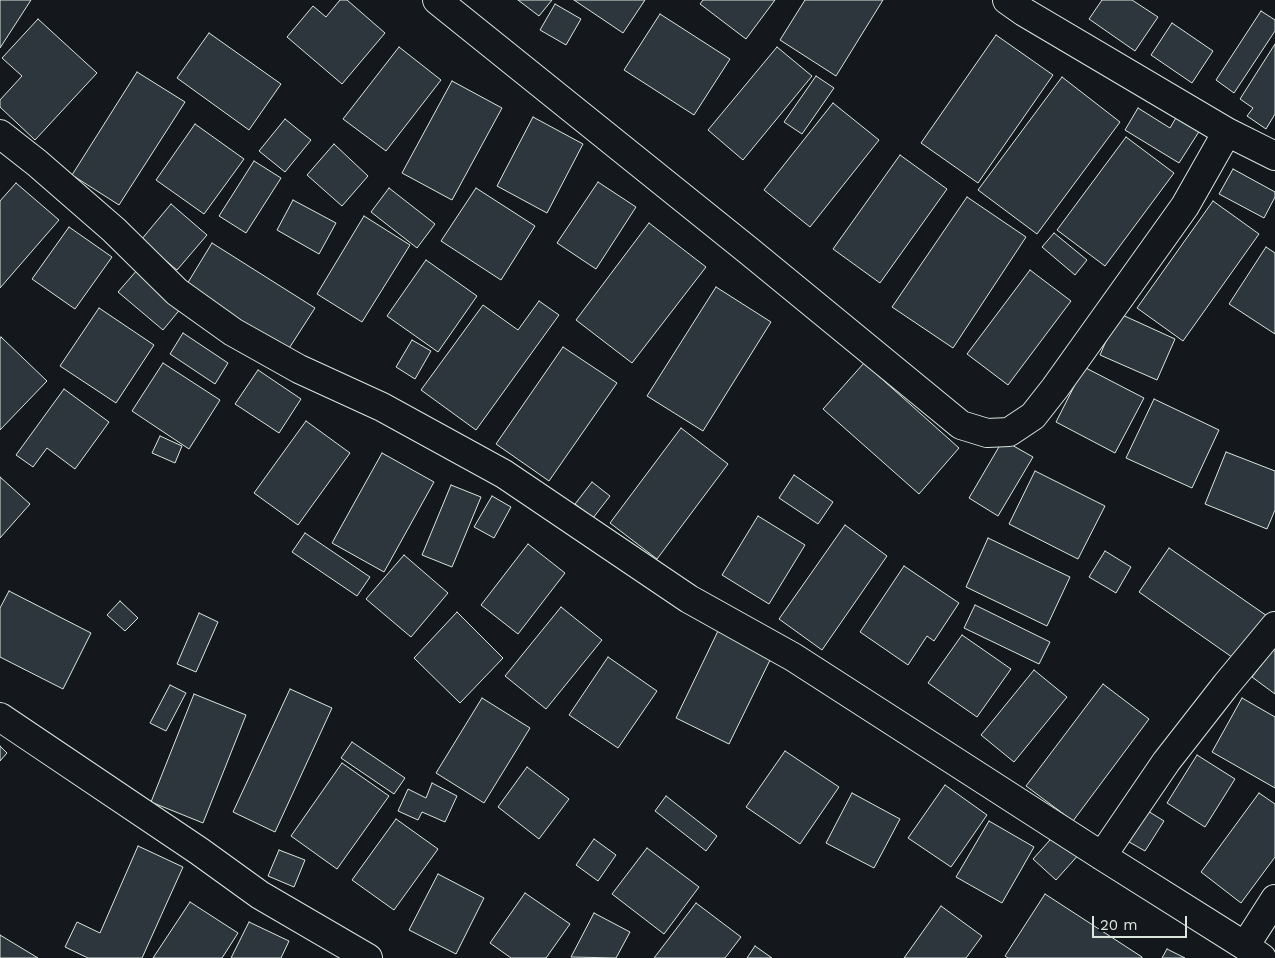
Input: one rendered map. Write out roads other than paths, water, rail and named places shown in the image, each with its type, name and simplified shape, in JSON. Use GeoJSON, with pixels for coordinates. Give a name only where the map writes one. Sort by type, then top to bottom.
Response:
{"type":"FeatureCollection","features":[{"type":"Feature","properties":{"kind":"street"},"geometry":{"type":"LineString","coordinates":[[437,0],[749,251],[961,425],[987,433],[1010,432],[1033,416],[1185,206],[1227,132]]}},
{"type":"Feature","properties":{"kind":"street"},"geometry":{"type":"LineString","coordinates":[[1007,0],[1024,12],[1227,132],[1275,156]]}},
{"type":"Feature","properties":{"kind":"street"},"geometry":{"type":"LineString","coordinates":[[0,134],[37,163],[114,230],[177,292],[233,332],[299,369],[382,407],[504,474],[689,599],[801,662],[1253,952],[1275,899]]}},
{"type":"Feature","properties":{"kind":"street"},"geometry":{"type":"LineString","coordinates":[[1102,856],[1166,762],[1275,626]]}},
{"type":"Feature","properties":{"kind":"street"},"geometry":{"type":"LineString","coordinates":[[0,717],[199,851],[260,896],[368,958]]}}]}
